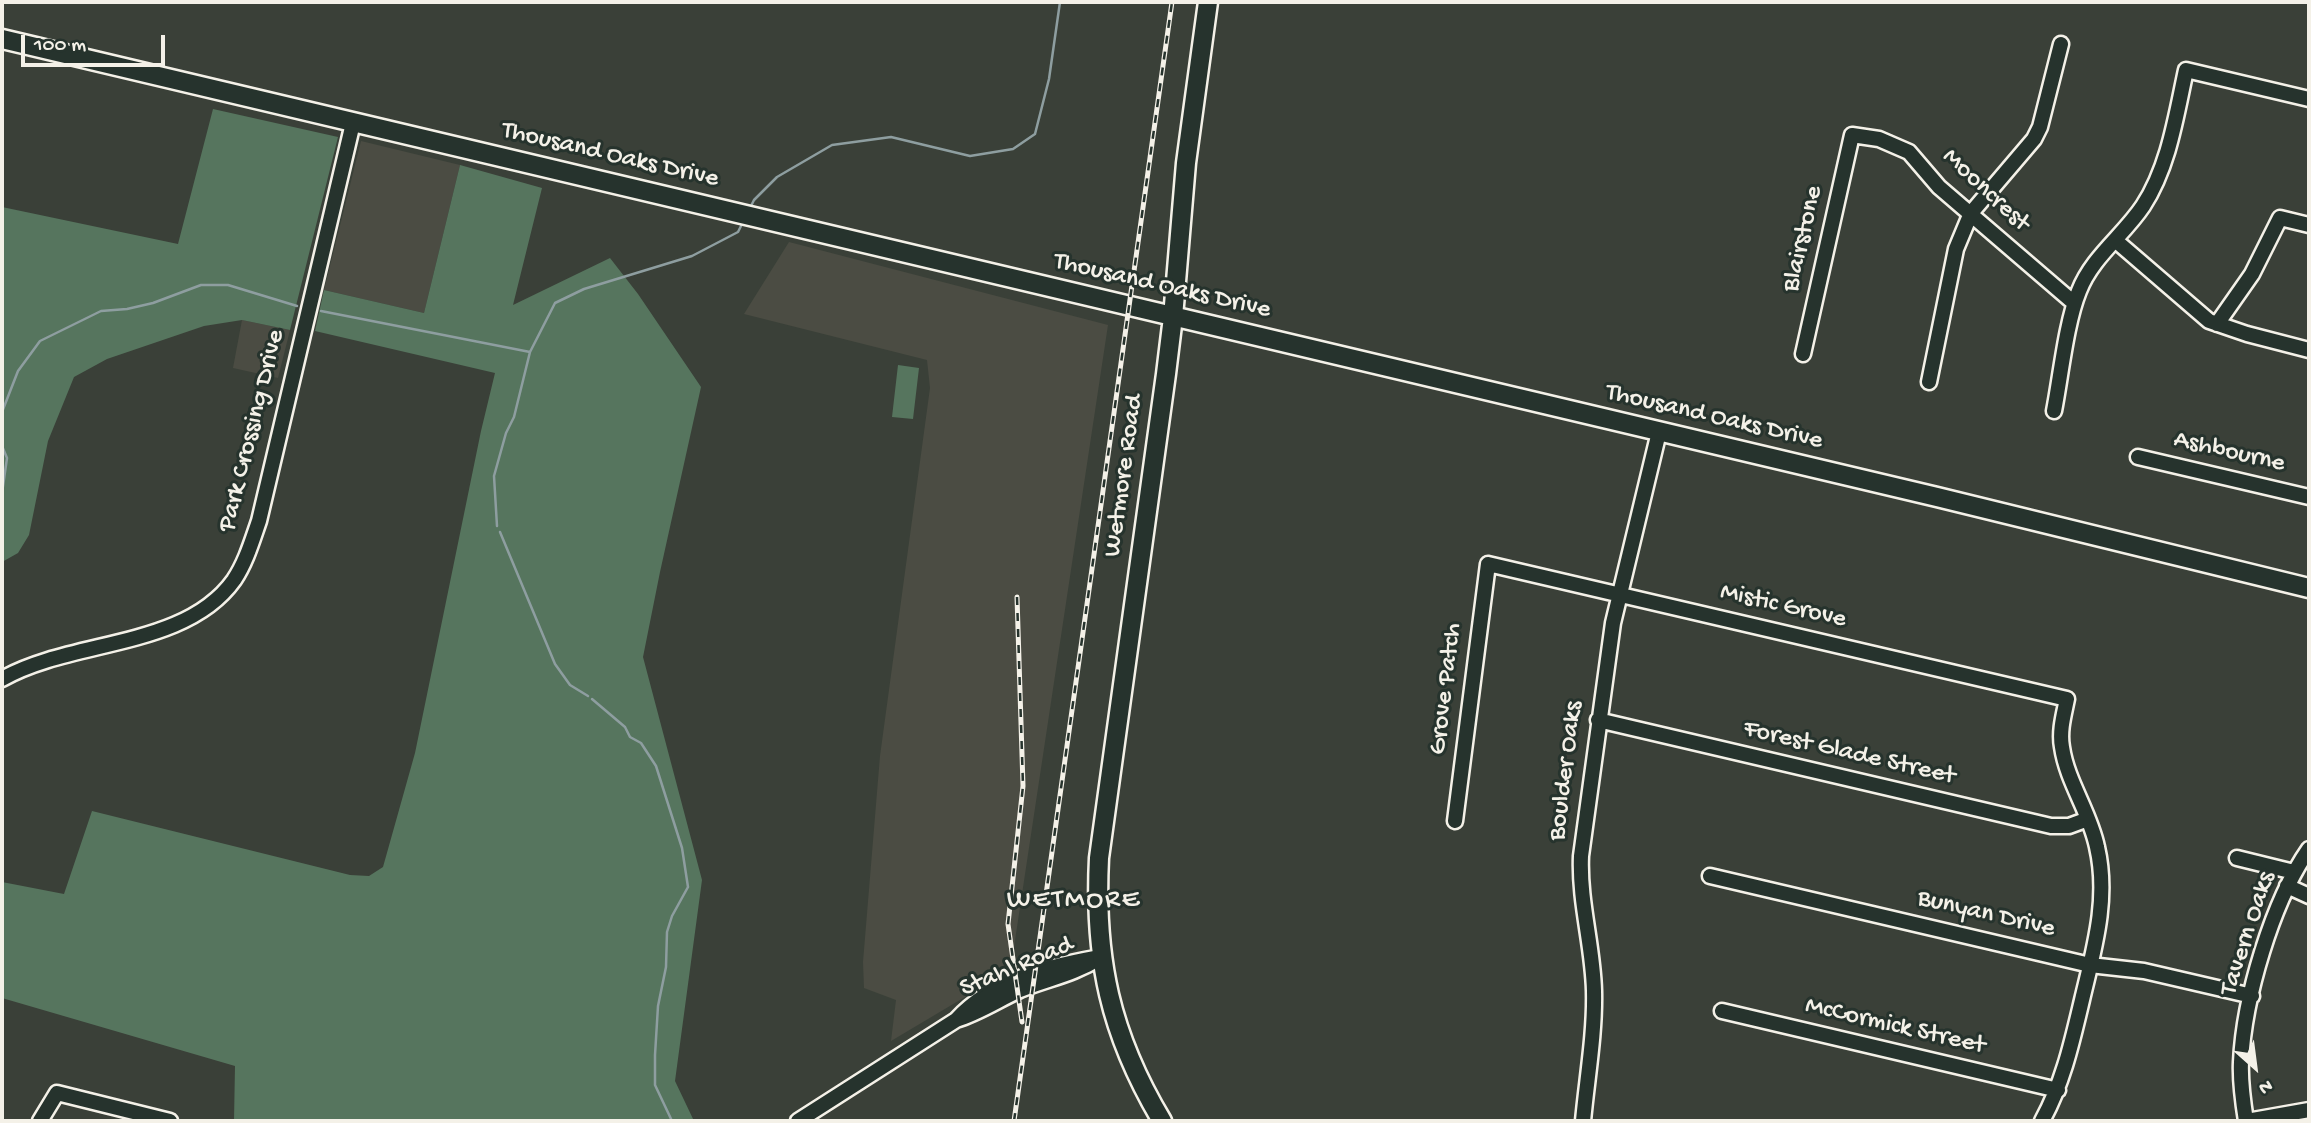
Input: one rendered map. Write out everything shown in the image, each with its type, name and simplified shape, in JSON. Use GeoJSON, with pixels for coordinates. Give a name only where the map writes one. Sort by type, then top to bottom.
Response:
{"type":"FeatureCollection","features":[{"type":"Feature","properties":{"kind":"main road","name":"Wetmore Road"},"geometry":{"type":"LineString","coordinates":[[1162,1121],[1121,1042],[1108,997],[1097,908],[1099,858],[1173,317],[1186,163],[1208,2]]}},
{"type":"Feature","properties":{"kind":"main road","name":"Thousand Oaks Drive"},"geometry":{"type":"LineString","coordinates":[[2,39],[1937,497],[2309,588]]}},
{"type":"Feature","properties":{"kind":"street"},"geometry":{"type":"LineString","coordinates":[[1928,382],[1956,249],[1971,214],[2034,139],[2040,128],[2061,44]]}},
{"type":"Feature","properties":{"kind":"street"},"geometry":{"type":"LineString","coordinates":[[2054,411],[2074,303],[2088,272],[2141,209],[2159,177],[2186,70],[2309,99]]}},
{"type":"Feature","properties":{"kind":"street","name":"Park Crossing Drive"},"geometry":{"type":"LineString","coordinates":[[2,679],[45,660],[162,630],[183,622],[215,601],[240,570],[259,521],[353,122]]}},
{"type":"Feature","properties":{"kind":"street","name":"Mooncrest"},"geometry":{"type":"LineString","coordinates":[[1852,135],[1879,139],[1909,152],[1939,187],[2074,303]]}},
{"type":"Feature","properties":{"kind":"street","name":"Blairstone"},"geometry":{"type":"LineString","coordinates":[[1803,354],[1852,135]]}},
{"type":"Feature","properties":{"kind":"street"},"geometry":{"type":"LineString","coordinates":[[2217,324],[2252,274],[2280,218],[2309,225]]}},
{"type":"Feature","properties":{"kind":"street"},"geometry":{"type":"LineString","coordinates":[[2115,240],[2199,313],[2217,324],[2309,350]]}},
{"type":"Feature","properties":{"kind":"street","name":"Boulder Oaks"},"geometry":{"type":"LineString","coordinates":[[1583,1121],[1594,994],[1580,876],[1598,720],[1619,593],[1659,432]]}},
{"type":"Feature","properties":{"kind":"street","name":"Ashbourne"},"geometry":{"type":"LineString","coordinates":[[2138,457],[2309,497]]}},
{"type":"Feature","properties":{"kind":"street","name":"Mistic Grove"},"geometry":{"type":"LineString","coordinates":[[1488,564],[2067,699],[2062,747],[2071,779],[2088,819]]}},
{"type":"Feature","properties":{"kind":"street","name":"Grove Patch"},"geometry":{"type":"LineString","coordinates":[[1455,821],[1488,564]]}},
{"type":"Feature","properties":{"kind":"street","name":"Forest Glade Street"},"geometry":{"type":"LineString","coordinates":[[1598,720],[2051,826],[2069,825],[2088,819]]}},
{"type":"Feature","properties":{"kind":"street"},"geometry":{"type":"LineString","coordinates":[[2042,1121],[2067,1065],[2099,928],[2102,892],[2097,847],[2088,819]]}},
{"type":"Feature","properties":{"kind":"street","name":"Tavern Oaks"},"geometry":{"type":"LineString","coordinates":[[2246,1121],[2241,1064],[2244,1031],[2260,960],[2287,886],[2309,849]]}},
{"type":"Feature","properties":{"kind":"street"},"geometry":{"type":"LineString","coordinates":[[2237,858],[2294,872]]}},
{"type":"Feature","properties":{"kind":"street","name":"Bunyan Drive"},"geometry":{"type":"LineString","coordinates":[[1710,876],[2090,965],[2144,971],[2252,996]]}},
{"type":"Feature","properties":{"kind":"street"},"geometry":{"type":"LineString","coordinates":[[2287,886],[2309,896]]}},
{"type":"Feature","properties":{"kind":"street","name":"Stahl Road"},"geometry":{"type":"LineString","coordinates":[[798,1121],[956,1020],[972,1003],[1016,980],[1068,963],[1101,957]]}},
{"type":"Feature","properties":{"kind":"street","name":"McCormick Street"},"geometry":{"type":"LineString","coordinates":[[1722,1011],[2057,1090]]}},
{"type":"Feature","properties":{"kind":"street"},"geometry":{"type":"LineString","coordinates":[[40,1121],[57,1093],[170,1121]]}},
{"type":"Feature","properties":{"kind":"street"},"geometry":{"type":"LineString","coordinates":[[2246,1121],[2309,1110]]}},
{"type":"Feature","properties":{"kind":"shaded area"},"geometry":{"type":"Polygon","coordinates":[[[361,141],[460,165],[424,313],[324,290],[361,141]]]}},
{"type":"Feature","properties":{"kind":"shaded area"},"geometry":{"type":"Polygon","coordinates":[[[789,242],[1108,325],[1014,947],[1002,975],[891,1041],[896,1000],[864,988],[863,962],[880,756],[930,388],[927,360],[744,314],[789,242]]]}},
{"type":"Feature","properties":{"kind":"shaded area"},"geometry":{"type":"Polygon","coordinates":[[[242,320],[290,330],[278,378],[233,368],[242,320]]]}},
{"type":"Feature","properties":{"kind":"green space"},"geometry":{"type":"Polygon","coordinates":[[[213,109],[338,137],[290,330],[242,320],[204,326],[107,359],[74,377],[48,441],[29,535],[18,553],[2,562],[2,207],[178,244],[213,109]]]}},
{"type":"Feature","properties":{"kind":"green space"},"geometry":{"type":"Polygon","coordinates":[[[460,165],[542,188],[513,305],[610,258],[638,294],[701,387],[643,657],[702,880],[675,1081],[694,1121],[234,1121],[235,1066],[2,998],[2,882],[64,894],[92,811],[350,875],[369,876],[383,867],[415,753],[495,373],[315,331],[324,290],[424,313],[460,165]]]}},
{"type":"Feature","properties":{"kind":"green space"},"geometry":{"type":"Polygon","coordinates":[[[898,365],[919,368],[913,419],[892,417],[898,365]]]}},
{"type":"Feature","properties":{"kind":"waterway"},"geometry":{"type":"LineString","coordinates":[[750,208],[754,200],[777,177],[832,145],[891,137],[970,156],[1013,149],[1035,134],[1049,79],[1060,2]]}},
{"type":"Feature","properties":{"kind":"waterway"},"geometry":{"type":"LineString","coordinates":[[497,526],[494,476],[506,433],[514,417],[530,352],[555,303],[584,289],[692,256],[738,232],[744,220]]}},
{"type":"Feature","properties":{"kind":"waterway"},"geometry":{"type":"LineString","coordinates":[[2,412],[18,371],[40,341],[101,311],[153,303],[201,285],[228,285],[297,306]]}},
{"type":"Feature","properties":{"kind":"waterway"},"geometry":{"type":"LineString","coordinates":[[321,311],[530,352]]}},
{"type":"Feature","properties":{"kind":"waterway"},"geometry":{"type":"LineString","coordinates":[[2,446],[7,458],[2,493]]}},
{"type":"Feature","properties":{"kind":"waterway"},"geometry":{"type":"LineString","coordinates":[[500,532],[555,664],[570,685],[588,696]]}},
{"type":"Feature","properties":{"kind":"waterway"},"geometry":{"type":"LineString","coordinates":[[592,699],[625,727],[630,737],[641,743],[656,766],[682,848],[688,887],[672,916],[667,932],[666,967],[658,1006],[655,1055],[655,1085],[672,1121]]}},
{"type":"Feature","properties":{"kind":"railway"},"geometry":{"type":"LineString","coordinates":[[1014,1121],[1172,2]]}},
{"type":"Feature","properties":{"kind":"railway"},"geometry":{"type":"LineString","coordinates":[[1017,597],[1023,786],[1008,924],[1022,1022]]}},
{"type":"Feature","properties":{"kind":"district","name":"WETMORE"},"geometry":{"type":"Point","coordinates":[1074,902]}}]}
